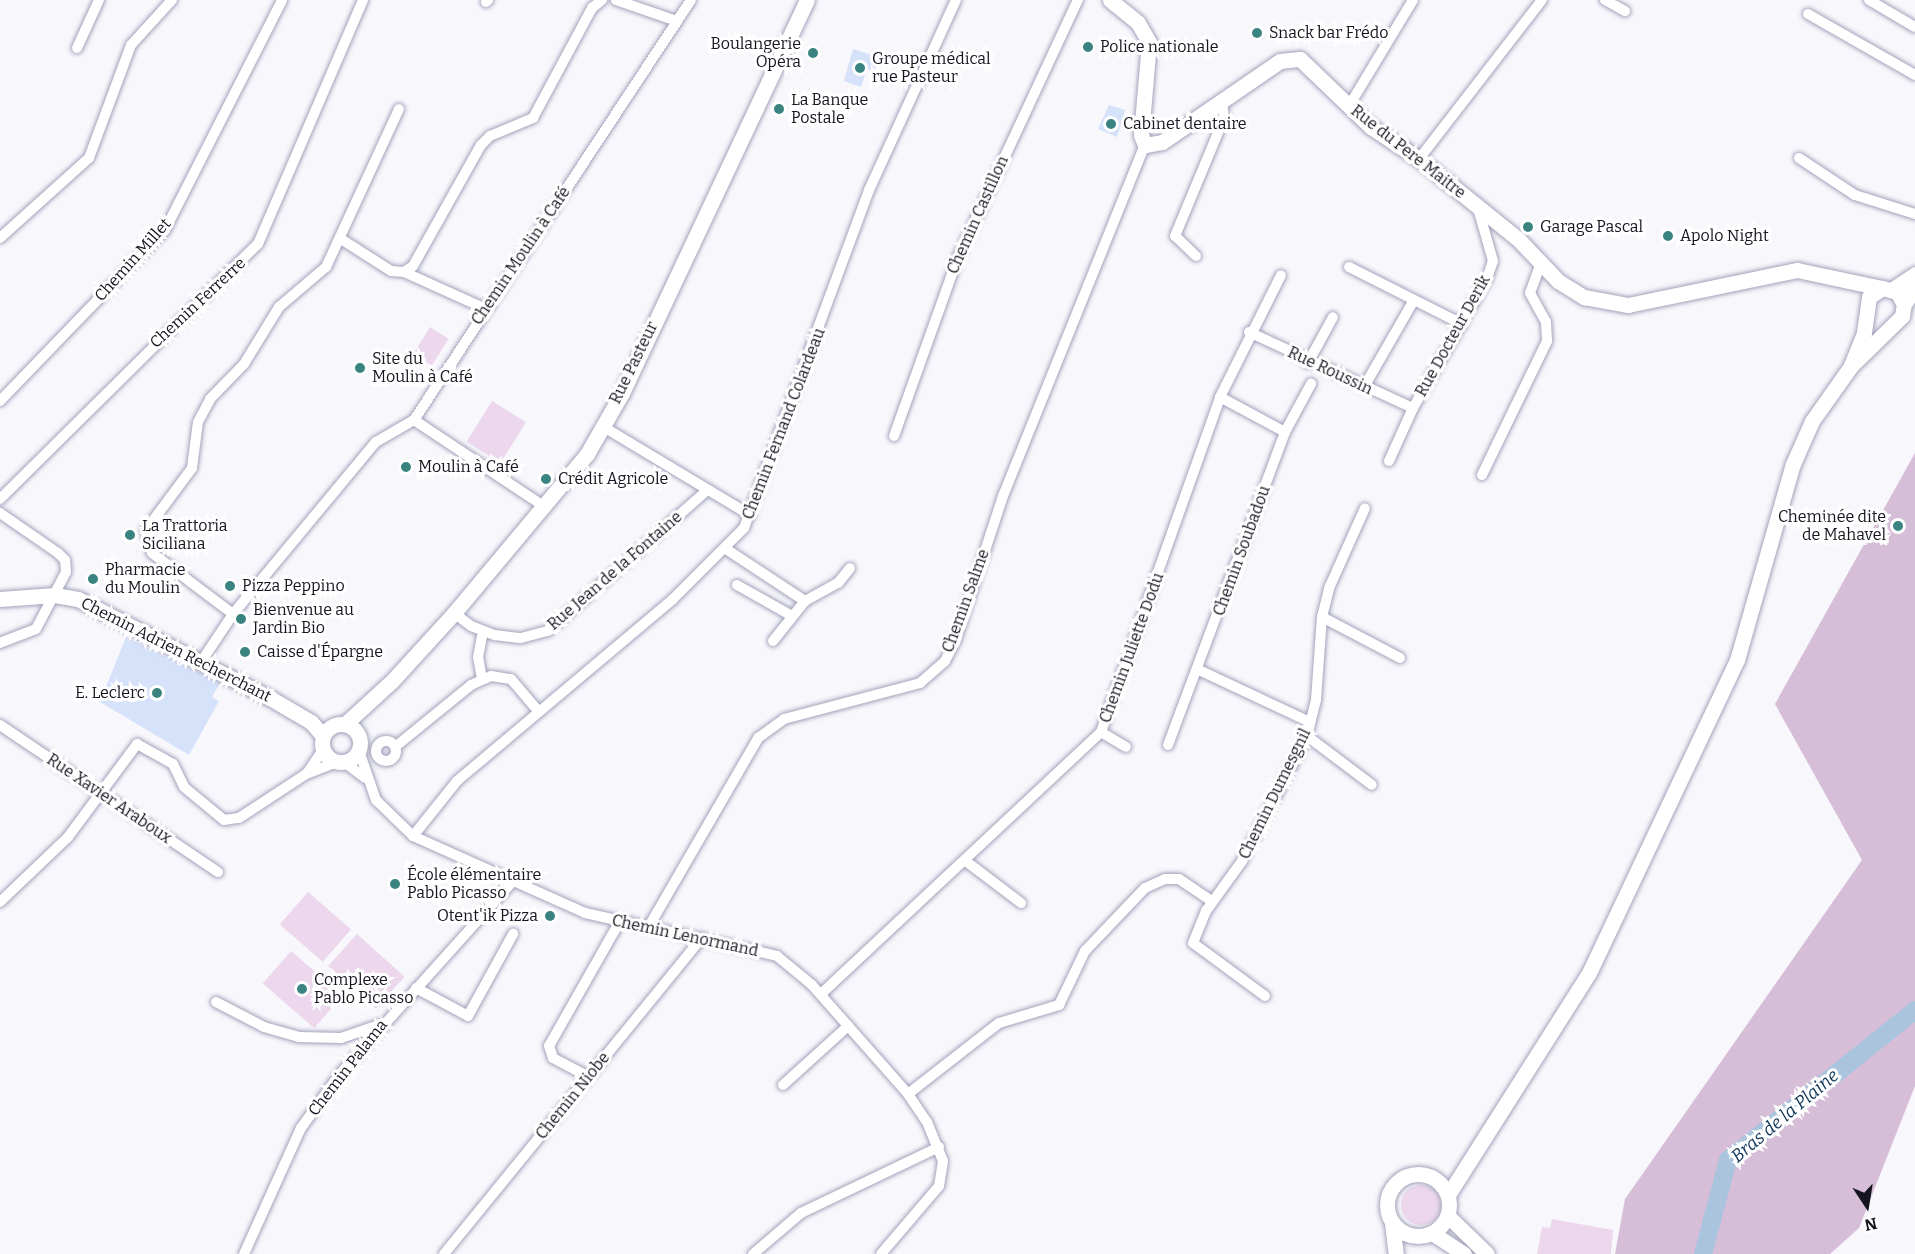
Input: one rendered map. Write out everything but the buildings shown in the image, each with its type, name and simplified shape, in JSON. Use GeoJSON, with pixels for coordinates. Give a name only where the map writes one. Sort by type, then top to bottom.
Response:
{"type":"FeatureCollection","features":[{"type":"Feature","properties":{"kind":"main road","name":"Rue Pasteur"},"geometry":{"type":"LineString","coordinates":[[336,734],[392,681],[454,613],[545,507],[602,426],[807,0]]}},
{"type":"Feature","properties":{"kind":"main road"},"geometry":{"type":"LineString","coordinates":[[1112,1],[1138,23],[1149,42],[1141,135],[1144,145]]}},
{"type":"Feature","properties":{"kind":"main road","name":"Rue du Pere Maitre"},"geometry":{"type":"LineString","coordinates":[[1144,145],[1162,142],[1281,61],[1295,58],[1309,63],[1349,106],[1478,207],[1558,281],[1606,305],[1671,298],[1773,272],[1797,270],[1838,276],[1887,289]]}},
{"type":"Feature","properties":{"kind":"main road"},"geometry":{"type":"LineString","coordinates":[[1851,366],[1873,293],[1887,289],[1915,274]]}},
{"type":"Feature","properties":{"kind":"main road"},"geometry":{"type":"LineString","coordinates":[[1838,276],[1878,324],[1888,325]]}},
{"type":"Feature","properties":{"kind":"main road"},"geometry":{"type":"LineString","coordinates":[[1392,1223],[1413,1236],[1432,1233],[1448,1216],[1448,1195],[1589,973],[1737,660],[1793,464],[1812,421],[1851,366],[1888,325],[1902,316],[1904,304],[1915,288]]}},
{"type":"Feature","properties":{"kind":"main road"},"geometry":{"type":"LineString","coordinates":[[1887,289],[1904,304]]}},
{"type":"Feature","properties":{"kind":"main road","name":"Chemin Adrien Recherchant"},"geometry":{"type":"LineString","coordinates":[[0,599],[55,595],[99,608],[336,734],[340,762]]}},
{"type":"Feature","properties":{"kind":"main road"},"geometry":{"type":"LineString","coordinates":[[336,734],[358,751],[340,762]]}},
{"type":"Feature","properties":{"kind":"main road"},"geometry":{"type":"LineString","coordinates":[[1437,1180],[1469,1160]]}},
{"type":"Feature","properties":{"kind":"main road"},"geometry":{"type":"LineString","coordinates":[[1396,1254],[1388,1195],[1400,1179],[1419,1174],[1437,1180],[1448,1195]]}},
{"type":"Feature","properties":{"kind":"main road"},"geometry":{"type":"LineString","coordinates":[[1448,1216],[1487,1254]]}},
{"type":"Feature","properties":{"kind":"main road"},"geometry":{"type":"LineString","coordinates":[[1432,1233],[1464,1254]]}},
{"type":"Feature","properties":{"kind":"main road"},"geometry":{"type":"LineString","coordinates":[[1404,1254],[1413,1236]]}},
{"type":"Feature","properties":{"kind":"street"},"geometry":{"type":"LineString","coordinates":[[77,48],[99,0]]}},
{"type":"Feature","properties":{"kind":"street"},"geometry":{"type":"LineString","coordinates":[[0,238],[89,158],[131,45],[172,0]]}},
{"type":"Feature","properties":{"kind":"street","name":"Chemin Millet"},"geometry":{"type":"LineString","coordinates":[[0,401],[165,230],[282,0]]}},
{"type":"Feature","properties":{"kind":"street","name":"Chemin Ferrerre"},"geometry":{"type":"LineString","coordinates":[[0,499],[258,244],[363,0]]}},
{"type":"Feature","properties":{"kind":"street"},"geometry":{"type":"LineString","coordinates":[[404,273],[413,266],[486,140],[528,122],[537,113],[592,8],[602,0]]}},
{"type":"Feature","properties":{"kind":"street"},"geometry":{"type":"LineString","coordinates":[[616,0],[677,21]]}},
{"type":"Feature","properties":{"kind":"street","name":"Chemin Moulin à Café"},"geometry":{"type":"LineString","coordinates":[[201,662],[233,614],[376,442],[414,420],[691,0]]}},
{"type":"Feature","properties":{"kind":"street","name":"Chemin Fernand Colardeau"},"geometry":{"type":"LineString","coordinates":[[413,836],[445,792],[596,664],[726,549],[750,515],[869,190],[956,0]]}},
{"type":"Feature","properties":{"kind":"street","name":"Chemin Castillon"},"geometry":{"type":"LineString","coordinates":[[894,436],[958,257],[1078,0]]}},
{"type":"Feature","properties":{"kind":"street"},"geometry":{"type":"LineString","coordinates":[[1349,106],[1413,0]]}},
{"type":"Feature","properties":{"kind":"street"},"geometry":{"type":"LineString","coordinates":[[1419,159],[1542,0]]}},
{"type":"Feature","properties":{"kind":"street"},"geometry":{"type":"LineString","coordinates":[[1605,0],[1625,11]]}},
{"type":"Feature","properties":{"kind":"street"},"geometry":{"type":"LineString","coordinates":[[1869,0],[1915,27]]}},
{"type":"Feature","properties":{"kind":"street"},"geometry":{"type":"LineString","coordinates":[[1808,14],[1915,75]]}},
{"type":"Feature","properties":{"kind":"street"},"geometry":{"type":"LineString","coordinates":[[1196,256],[1175,236],[1224,118],[1222,102]]}},
{"type":"Feature","properties":{"kind":"street"},"geometry":{"type":"LineString","coordinates":[[233,614],[152,553],[146,530],[192,468],[198,422],[210,399],[244,364],[279,307],[320,274],[341,239],[399,110]]}},
{"type":"Feature","properties":{"kind":"street","name":"Chemin Salme"},"geometry":{"type":"LineString","coordinates":[[648,928],[758,738],[784,719],[920,683],[945,661],[956,639],[1004,496],[1144,145]]}},
{"type":"Feature","properties":{"kind":"street"},"geometry":{"type":"LineString","coordinates":[[1799,158],[1855,195],[1915,214]]}},
{"type":"Feature","properties":{"kind":"street","name":"Rue Docteur Derik"},"geometry":{"type":"LineString","coordinates":[[1389,460],[1413,408],[1462,324],[1493,261],[1478,207]]}},
{"type":"Feature","properties":{"kind":"street"},"geometry":{"type":"LineString","coordinates":[[341,239],[391,271],[404,273],[486,309]]}},
{"type":"Feature","properties":{"kind":"street"},"geometry":{"type":"LineString","coordinates":[[1482,475],[1547,341],[1546,322],[1530,293],[1540,263]]}},
{"type":"Feature","properties":{"kind":"street"},"geometry":{"type":"LineString","coordinates":[[1349,267],[1462,324]]}},
{"type":"Feature","properties":{"kind":"street","name":"Chemin Juliette Dodu"},"geometry":{"type":"LineString","coordinates":[[821,994],[967,862],[1101,732],[1220,397],[1249,332],[1281,275]]}},
{"type":"Feature","properties":{"kind":"street"},"geometry":{"type":"LineString","coordinates":[[1364,387],[1414,300]]}},
{"type":"Feature","properties":{"kind":"street"},"geometry":{"type":"LineString","coordinates":[[1308,363],[1333,317]]}},
{"type":"Feature","properties":{"kind":"street","name":"Rue Roussin"},"geometry":{"type":"LineString","coordinates":[[1249,332],[1308,363],[1413,408]]}},
{"type":"Feature","properties":{"kind":"street","name":"Chemin Soubadou"},"geometry":{"type":"LineString","coordinates":[[1168,746],[1199,670],[1285,432],[1311,384]]}},
{"type":"Feature","properties":{"kind":"street"},"geometry":{"type":"LineString","coordinates":[[1220,397],[1285,432]]}},
{"type":"Feature","properties":{"kind":"street"},"geometry":{"type":"LineString","coordinates":[[414,420],[545,507]]}},
{"type":"Feature","properties":{"kind":"street"},"geometry":{"type":"LineString","coordinates":[[602,426],[677,469],[705,491],[750,515]]}},
{"type":"Feature","properties":{"kind":"street","name":"Rue Jean de la Fontaine"},"geometry":{"type":"LineString","coordinates":[[454,613],[483,631],[520,638],[548,632],[705,491]]}},
{"type":"Feature","properties":{"kind":"street","name":"Chemin Dumesgnil"},"geometry":{"type":"LineString","coordinates":[[1265,996],[1193,943],[1212,901],[1242,861],[1307,736],[1321,666],[1322,616],[1330,586],[1365,507]]}},
{"type":"Feature","properties":{"kind":"street"},"geometry":{"type":"LineString","coordinates":[[0,513],[65,560],[66,572],[36,629],[0,643]]}},
{"type":"Feature","properties":{"kind":"street"},"geometry":{"type":"LineString","coordinates":[[726,549],[805,601]]}},
{"type":"Feature","properties":{"kind":"street"},"geometry":{"type":"LineString","coordinates":[[773,641],[805,601],[838,583],[850,568]]}},
{"type":"Feature","properties":{"kind":"street"},"geometry":{"type":"LineString","coordinates":[[737,585],[792,616]]}},
{"type":"Feature","properties":{"kind":"street"},"geometry":{"type":"LineString","coordinates":[[1322,616],[1400,658]]}},
{"type":"Feature","properties":{"kind":"street"},"geometry":{"type":"LineString","coordinates":[[482,679],[478,657],[483,631]]}},
{"type":"Feature","properties":{"kind":"street"},"geometry":{"type":"LineString","coordinates":[[1199,670],[1310,722]]}},
{"type":"Feature","properties":{"kind":"street"},"geometry":{"type":"LineString","coordinates":[[395,747],[482,679],[502,675],[512,680],[539,712]]}},
{"type":"Feature","properties":{"kind":"street","name":"Rue Xavier Araboux"},"geometry":{"type":"LineString","coordinates":[[0,726],[218,872]]}},
{"type":"Feature","properties":{"kind":"street"},"geometry":{"type":"LineString","coordinates":[[1101,732],[1126,747]]}},
{"type":"Feature","properties":{"kind":"street"},"geometry":{"type":"LineString","coordinates":[[306,774],[336,734]]}},
{"type":"Feature","properties":{"kind":"street"},"geometry":{"type":"LineString","coordinates":[[1307,736],[1372,785]]}},
{"type":"Feature","properties":{"kind":"street"},"geometry":{"type":"LineString","coordinates":[[0,902],[68,837],[137,744],[173,764],[184,787],[224,820],[239,818],[306,774],[340,762]]}},
{"type":"Feature","properties":{"kind":"street","name":"Chemin Lenormand"},"geometry":{"type":"LineString","coordinates":[[358,751],[365,777],[376,800],[413,836],[585,913],[619,923],[702,938],[777,956],[821,994],[908,1094],[939,1147],[943,1175],[939,1186],[881,1254]]}},
{"type":"Feature","properties":{"kind":"street","name":"Chemin Lenormand"},"geometry":{"type":"LineString","coordinates":[[340,762],[365,777]]}},
{"type":"Feature","properties":{"kind":"street"},"geometry":{"type":"LineString","coordinates":[[967,862],[1021,903]]}},
{"type":"Feature","properties":{"kind":"street"},"geometry":{"type":"LineString","coordinates":[[908,1094],[999,1023],[1059,1005],[1097,936],[1150,885],[1179,879],[1212,901]]}},
{"type":"Feature","properties":{"kind":"street","name":"Chemin Palama"},"geometry":{"type":"LineString","coordinates":[[244,1254],[302,1128],[382,1024],[514,880]]}},
{"type":"Feature","properties":{"kind":"street"},"geometry":{"type":"LineString","coordinates":[[589,1077],[553,1058],[549,1046],[619,923]]}},
{"type":"Feature","properties":{"kind":"street"},"geometry":{"type":"LineString","coordinates":[[416,988],[468,1016],[513,934]]}},
{"type":"Feature","properties":{"kind":"street","name":"Chemin Niobe"},"geometry":{"type":"LineString","coordinates":[[444,1254],[702,938]]}},
{"type":"Feature","properties":{"kind":"street"},"geometry":{"type":"LineString","coordinates":[[216,1002],[264,1027],[299,1037],[341,1038],[382,1024]]}},
{"type":"Feature","properties":{"kind":"street"},"geometry":{"type":"LineString","coordinates":[[783,1085],[848,1026]]}},
{"type":"Feature","properties":{"kind":"street"},"geometry":{"type":"LineString","coordinates":[[341,1038],[357,1054]]}},
{"type":"Feature","properties":{"kind":"street"},"geometry":{"type":"LineString","coordinates":[[753,1254],[801,1213],[939,1147]]}},
{"type":"Feature","properties":{"kind":"shaded area"},"geometry":{"type":"Polygon","coordinates":[[[430,327],[449,339],[432,366],[413,354],[430,327]]]}},
{"type":"Feature","properties":{"kind":"shaded area"},"geometry":{"type":"Polygon","coordinates":[[[492,401],[526,422],[500,463],[467,442],[492,401]]]}},
{"type":"Feature","properties":{"kind":"shaded area"},"geometry":{"type":"Polygon","coordinates":[[[1915,453],[1915,1086],[1859,1228],[1830,1254],[1615,1254],[1625,1199],[1862,860],[1775,704],[1915,453]]]}},
{"type":"Feature","properties":{"kind":"shaded area"},"geometry":{"type":"Polygon","coordinates":[[[308,892],[351,929],[323,962],[280,924],[308,892]]]}},
{"type":"Feature","properties":{"kind":"shaded area"},"geometry":{"type":"Polygon","coordinates":[[[357,934],[405,977],[376,1009],[328,966],[357,934]]]}},
{"type":"Feature","properties":{"kind":"shaded area","name":"Complexe Pablo Picasso"},"geometry":{"type":"Polygon","coordinates":[[[291,951],[342,996],[314,1028],[263,983],[291,951]]]}},
{"type":"Feature","properties":{"kind":"shaded area"},"geometry":{"type":"Polygon","coordinates":[[[1421,1185],[1435,1191],[1441,1205],[1435,1219],[1421,1225],[1407,1219],[1401,1205],[1407,1191],[1421,1185]]]}},
{"type":"Feature","properties":{"kind":"shaded area"},"geometry":{"type":"Polygon","coordinates":[[[1552,1219],[1613,1230],[1611,1254],[1537,1254],[1542,1227],[1550,1228],[1552,1219]]]}},
{"type":"Feature","properties":{"kind":"waterway","name":"Bras de la Plaine"},"geometry":{"type":"LineString","coordinates":[[1703,1254],[1728,1160],[1915,1010]]}},
{"type":"Feature","properties":{"kind":"place","name":"Snack bar Frédo"},"geometry":{"type":"Point","coordinates":[1257,33]}},
{"type":"Feature","properties":{"kind":"place","name":"Police nationale"},"geometry":{"type":"Point","coordinates":[1088,47]}},
{"type":"Feature","properties":{"kind":"place","name":"Boulangerie Opéra"},"geometry":{"type":"Point","coordinates":[813,53]}},
{"type":"Feature","properties":{"kind":"place","name":"Groupe médical rue Pasteur"},"geometry":{"type":"Point","coordinates":[860,68]}},
{"type":"Feature","properties":{"kind":"place","name":"La Banque Postale"},"geometry":{"type":"Point","coordinates":[779,109]}},
{"type":"Feature","properties":{"kind":"place","name":"Cabinet dentaire"},"geometry":{"type":"Point","coordinates":[1111,124]}},
{"type":"Feature","properties":{"kind":"place","name":"Garage Pascal"},"geometry":{"type":"Point","coordinates":[1528,227]}},
{"type":"Feature","properties":{"kind":"place","name":"Apolo Night"},"geometry":{"type":"Point","coordinates":[1668,236]}},
{"type":"Feature","properties":{"kind":"place","name":"Site du Moulin à Café"},"geometry":{"type":"Point","coordinates":[360,368]}},
{"type":"Feature","properties":{"kind":"place","name":"Moulin à Café"},"geometry":{"type":"Point","coordinates":[406,467]}},
{"type":"Feature","properties":{"kind":"place","name":"Crédit Agricole"},"geometry":{"type":"Point","coordinates":[546,479]}},
{"type":"Feature","properties":{"kind":"place","name":"Cheminée dite de Mahavel"},"geometry":{"type":"Point","coordinates":[1898,526]}},
{"type":"Feature","properties":{"kind":"place","name":"La Trattoria Siciliana"},"geometry":{"type":"Point","coordinates":[130,535]}},
{"type":"Feature","properties":{"kind":"place","name":"Pharmacie du Moulin"},"geometry":{"type":"Point","coordinates":[93,579]}},
{"type":"Feature","properties":{"kind":"place","name":"Pizza Peppino"},"geometry":{"type":"Point","coordinates":[230,586]}},
{"type":"Feature","properties":{"kind":"place","name":"Bienvenue au Jardin Bio"},"geometry":{"type":"Point","coordinates":[241,619]}},
{"type":"Feature","properties":{"kind":"place","name":"Caisse d'Épargne"},"geometry":{"type":"Point","coordinates":[245,652]}},
{"type":"Feature","properties":{"kind":"place","name":"E. Leclerc"},"geometry":{"type":"Point","coordinates":[157,693]}},
{"type":"Feature","properties":{"kind":"place","name":"École élémentaire Pablo Picasso"},"geometry":{"type":"Point","coordinates":[395,884]}},
{"type":"Feature","properties":{"kind":"place","name":"Otent'ik Pizza"},"geometry":{"type":"Point","coordinates":[550,916]}},
{"type":"Feature","properties":{"kind":"place","name":"Complexe Pablo Picasso"},"geometry":{"type":"Point","coordinates":[302,989]}}]}
